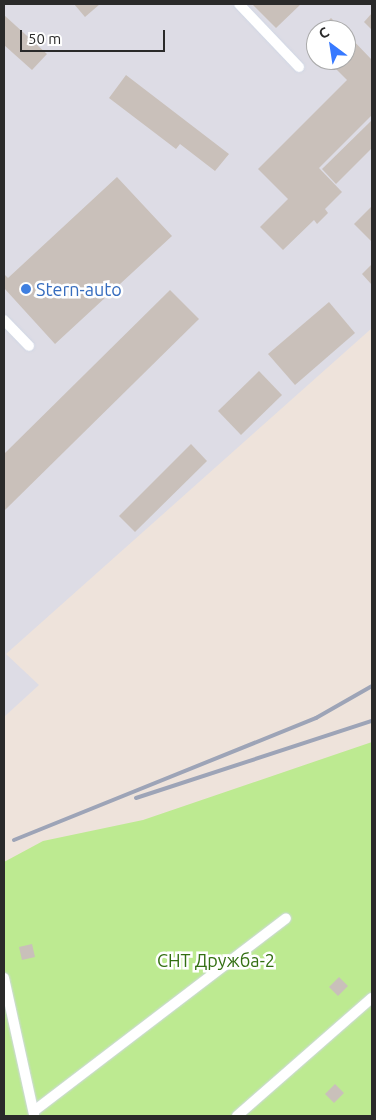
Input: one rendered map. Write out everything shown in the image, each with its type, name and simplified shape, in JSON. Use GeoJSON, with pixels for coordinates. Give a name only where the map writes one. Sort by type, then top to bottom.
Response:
{"type":"FeatureCollection","features":[{"type":"Feature","properties":{"kind":"lane"},"geometry":{"type":"LineString","coordinates":[[239,4],[298,67]]}},
{"type":"Feature","properties":{"kind":"lane"},"geometry":{"type":"LineString","coordinates":[[4,320],[29,346]]}},
{"type":"Feature","properties":{"kind":"lane"},"geometry":{"type":"LineString","coordinates":[[4,978],[34,1114],[286,918]]}},
{"type":"Feature","properties":{"kind":"lane"},"geometry":{"type":"LineString","coordinates":[[237,1116],[372,998]]}},
{"type":"Feature","properties":{"kind":"shaded area"},"geometry":{"type":"Polygon","coordinates":[[[4,4],[372,4],[372,328],[6,654],[39,685],[4,717],[4,4]]]}},
{"type":"Feature","properties":{"kind":"green space","name":"СНТ Дружба-2"},"geometry":{"type":"Polygon","coordinates":[[[372,742],[372,1116],[4,1116],[4,862],[43,841],[143,820],[372,742]]]}},
{"type":"Feature","properties":{"kind":"building"},"geometry":{"type":"Polygon","coordinates":[[[74,4],[100,4],[85,17],[74,4]]]}},
{"type":"Feature","properties":{"kind":"building"},"geometry":{"type":"Polygon","coordinates":[[[252,4],[301,4],[276,28],[252,4]]]}},
{"type":"Feature","properties":{"kind":"building"},"geometry":{"type":"Polygon","coordinates":[[[372,13],[372,30],[364,22],[372,13]]]}},
{"type":"Feature","properties":{"kind":"building"},"geometry":{"type":"Polygon","coordinates":[[[4,15],[47,54],[32,70],[4,45],[4,15]]]}},
{"type":"Feature","properties":{"kind":"building"},"geometry":{"type":"Polygon","coordinates":[[[356,43],[372,60],[372,115],[319,168],[342,192],[325,209],[328,213],[317,224],[314,220],[283,250],[260,227],[288,199],[258,169],[347,80],[337,70],[356,70],[356,43]]]}},
{"type":"Feature","properties":{"kind":"building"},"geometry":{"type":"Polygon","coordinates":[[[126,75],[229,154],[215,171],[180,144],[176,149],[109,98],[126,75]]]}},
{"type":"Feature","properties":{"kind":"building"},"geometry":{"type":"Polygon","coordinates":[[[372,120],[372,148],[336,184],[322,169],[372,120]]]}},
{"type":"Feature","properties":{"kind":"building"},"geometry":{"type":"Polygon","coordinates":[[[117,177],[172,236],[55,344],[4,288],[4,274],[8,278],[117,177]]]}},
{"type":"Feature","properties":{"kind":"building"},"geometry":{"type":"Polygon","coordinates":[[[372,206],[372,242],[354,224],[372,206]]]}},
{"type":"Feature","properties":{"kind":"building"},"geometry":{"type":"Polygon","coordinates":[[[372,264],[372,285],[362,274],[372,264]]]}},
{"type":"Feature","properties":{"kind":"building"},"geometry":{"type":"Polygon","coordinates":[[[170,290],[199,319],[5,510],[4,454],[170,290]]]}},
{"type":"Feature","properties":{"kind":"building"},"geometry":{"type":"Polygon","coordinates":[[[329,302],[355,333],[295,385],[268,354],[329,302]]]}},
{"type":"Feature","properties":{"kind":"building"},"geometry":{"type":"Polygon","coordinates":[[[259,371],[282,395],[241,435],[218,411],[259,371]]]}},
{"type":"Feature","properties":{"kind":"building"},"geometry":{"type":"Polygon","coordinates":[[[191,444],[207,461],[135,532],[119,516],[191,444]]]}},
{"type":"Feature","properties":{"kind":"building"},"geometry":{"type":"Polygon","coordinates":[[[32,944],[35,957],[22,960],[19,947],[32,944]]]}},
{"type":"Feature","properties":{"kind":"building"},"geometry":{"type":"Polygon","coordinates":[[[339,977],[348,986],[338,996],[329,987],[339,977]]]}},
{"type":"Feature","properties":{"kind":"building"},"geometry":{"type":"Polygon","coordinates":[[[335,1084],[344,1093],[334,1103],[325,1094],[335,1084]]]}},
{"type":"Feature","properties":{"kind":"railway"},"geometry":{"type":"LineString","coordinates":[[14,840],[316,718],[372,686]]}},
{"type":"Feature","properties":{"kind":"railway"},"geometry":{"type":"LineString","coordinates":[[136,798],[372,721]]}},
{"type":"Feature","properties":{"kind":"place","name":"Stern-auto"},"geometry":{"type":"Point","coordinates":[26,289]}}]}
